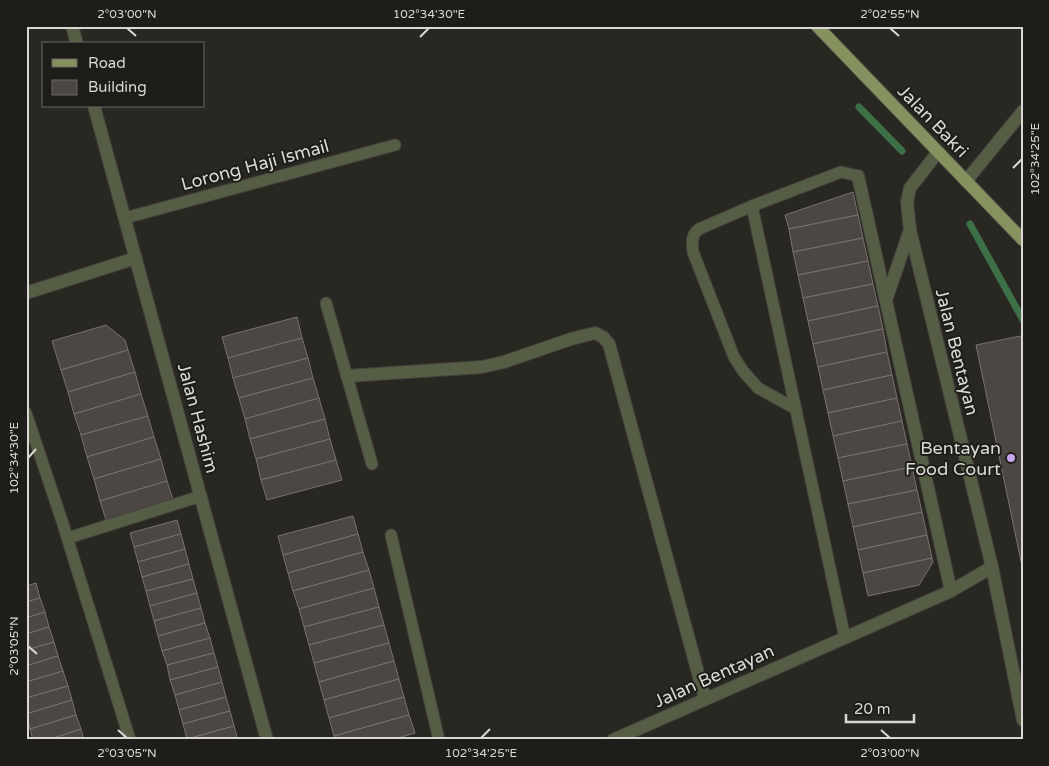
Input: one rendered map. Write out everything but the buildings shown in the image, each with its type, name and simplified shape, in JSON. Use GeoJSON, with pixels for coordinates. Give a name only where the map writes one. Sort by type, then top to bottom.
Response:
{"type":"FeatureCollection","features":[{"type":"Feature","properties":{"kind":"main road","name":"Jalan Bakri"},"geometry":{"type":"LineString","coordinates":[[817,26],[1023,240]]}},
{"type":"Feature","properties":{"kind":"street"},"geometry":{"type":"LineString","coordinates":[[72,26],[76,42]]}},
{"type":"Feature","properties":{"kind":"street","name":"Jalan Hashim"},"geometry":{"type":"LineString","coordinates":[[95,108],[267,740]]}},
{"type":"Feature","properties":{"kind":"street"},"geometry":{"type":"LineString","coordinates":[[966,181],[1023,111]]}},
{"type":"Feature","properties":{"kind":"street","name":"Jalan Bentayan"},"geometry":{"type":"LineString","coordinates":[[938,152],[910,188],[908,202],[910,230],[992,567],[1023,720]]}},
{"type":"Feature","properties":{"kind":"street"},"geometry":{"type":"LineString","coordinates":[[858,176],[951,591]]}},
{"type":"Feature","properties":{"kind":"street"},"geometry":{"type":"LineString","coordinates":[[886,300],[910,230]]}},
{"type":"Feature","properties":{"kind":"street"},"geometry":{"type":"LineString","coordinates":[[26,293],[136,258]]}},
{"type":"Feature","properties":{"kind":"street"},"geometry":{"type":"LineString","coordinates":[[347,376],[482,367],[504,362],[571,339],[595,333],[604,337],[608,344],[705,699]]}},
{"type":"Feature","properties":{"kind":"street","name":"Jalan Bentayan"},"geometry":{"type":"LineString","coordinates":[[613,740],[951,591],[992,567]]}},
{"type":"Feature","properties":{"kind":"lane","name":"Lorong Haji Ismail"},"geometry":{"type":"LineString","coordinates":[[125,218],[395,145]]}},
{"type":"Feature","properties":{"kind":"lane"},"geometry":{"type":"LineString","coordinates":[[796,409],[758,388],[734,357],[693,252],[692,242],[694,233],[699,228],[752,206],[841,172],[858,176]]}},
{"type":"Feature","properties":{"kind":"lane"},"geometry":{"type":"LineString","coordinates":[[752,206],[845,638]]}},
{"type":"Feature","properties":{"kind":"lane"},"geometry":{"type":"LineString","coordinates":[[326,303],[372,464]]}},
{"type":"Feature","properties":{"kind":"lane"},"geometry":{"type":"LineString","coordinates":[[26,413],[68,538],[130,740]]}},
{"type":"Feature","properties":{"kind":"lane"},"geometry":{"type":"LineString","coordinates":[[68,538],[201,496]]}},
{"type":"Feature","properties":{"kind":"lane"},"geometry":{"type":"LineString","coordinates":[[391,536],[439,740]]}},
{"type":"Feature","properties":{"kind":"waterway"},"geometry":{"type":"LineString","coordinates":[[859,107],[902,151]]}},
{"type":"Feature","properties":{"kind":"waterway"},"geometry":{"type":"LineString","coordinates":[[970,224],[1023,320]]}},
{"type":"Feature","properties":{"kind":"place","name":"Bentayan Food Court"},"geometry":{"type":"Point","coordinates":[1011,458]}}]}
